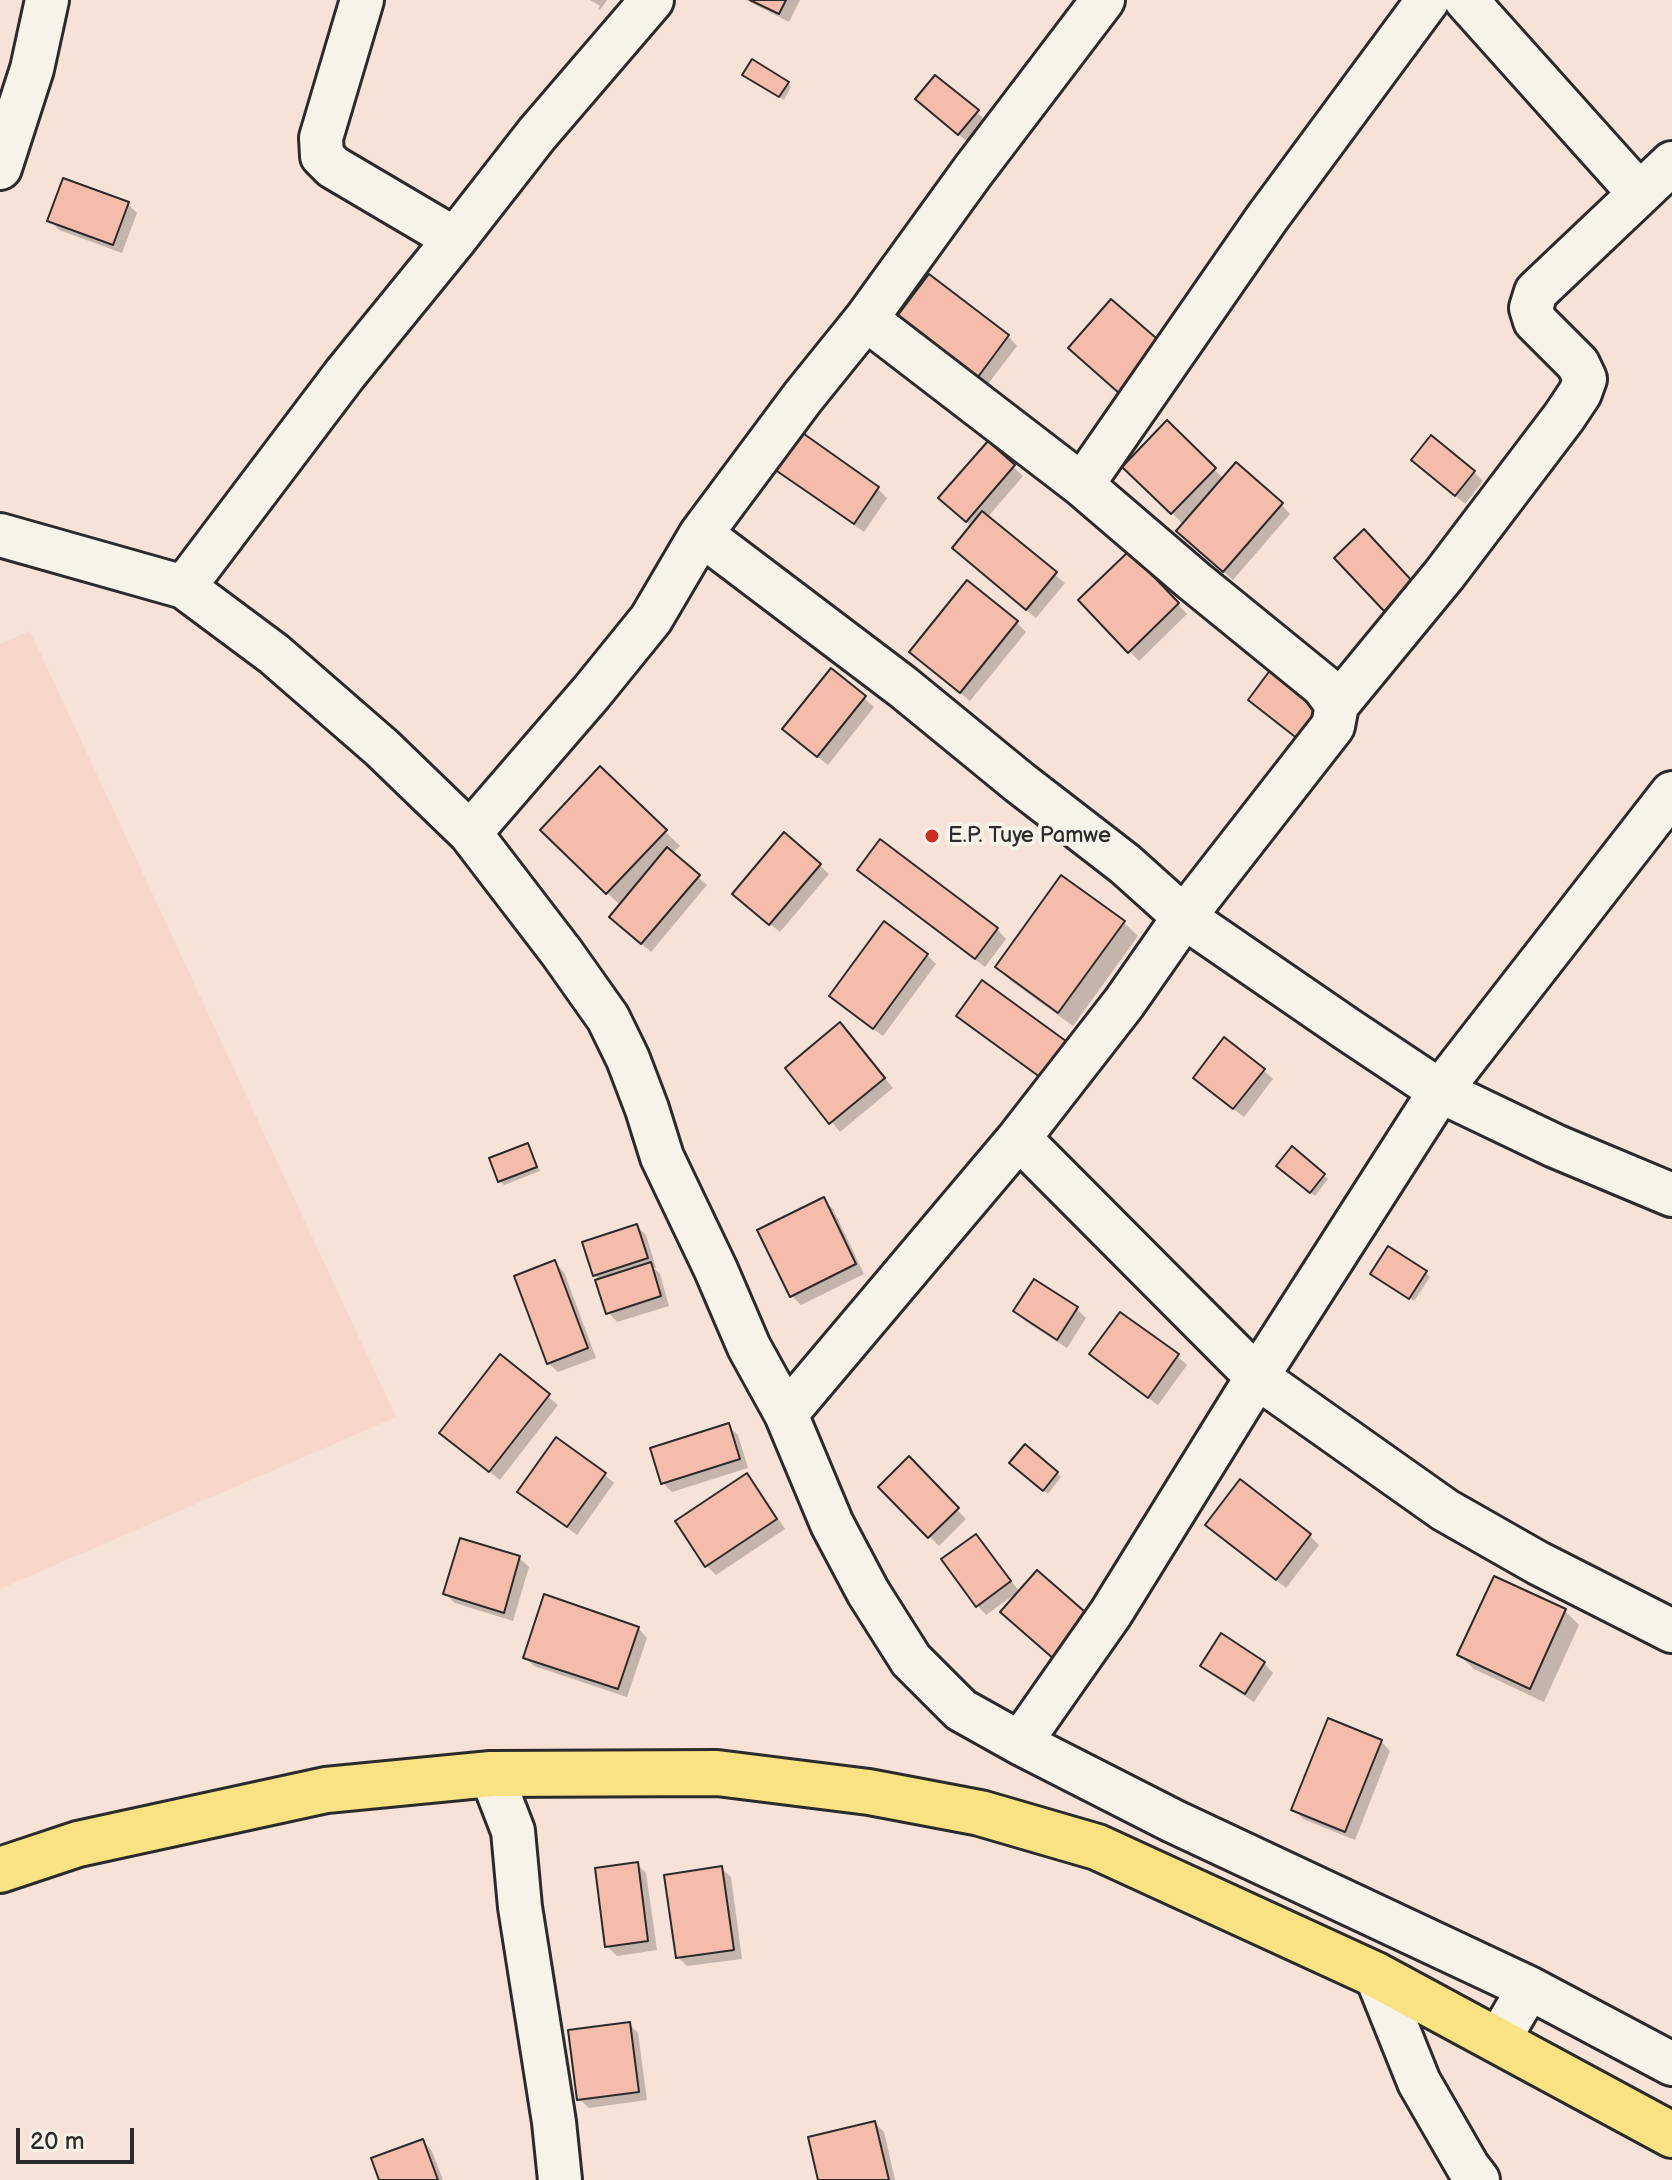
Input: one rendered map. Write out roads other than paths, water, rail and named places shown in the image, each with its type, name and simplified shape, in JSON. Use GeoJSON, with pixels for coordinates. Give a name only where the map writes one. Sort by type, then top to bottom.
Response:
{"type":"FeatureCollection","features":[{"type":"Feature","properties":{"kind":"main road"},"geometry":{"type":"LineString","coordinates":[[0,1870],[78,1844],[326,1790],[491,1774],[717,1773],[869,1792],[980,1813],[1097,1847],[1376,1975],[1672,2135]]}},
{"type":"Feature","properties":{"kind":"street"},"geometry":{"type":"LineString","coordinates":[[0,168],[32,69],[47,0]]}},
{"type":"Feature","properties":{"kind":"street"},"geometry":{"type":"LineString","coordinates":[[362,0],[321,138],[322,156],[333,167],[455,239]]}},
{"type":"Feature","properties":{"kind":"street"},"geometry":{"type":"LineString","coordinates":[[184,587],[345,374],[537,134],[652,0]]}},
{"type":"Feature","properties":{"kind":"street"},"geometry":{"type":"LineString","coordinates":[[470,833],[651,619],[701,534],[803,397],[866,319],[1103,0]]}},
{"type":"Feature","properties":{"kind":"street"},"geometry":{"type":"LineString","coordinates":[[1082,485],[1267,218],[1428,0]]}},
{"type":"Feature","properties":{"kind":"street"},"geometry":{"type":"LineString","coordinates":[[1466,0],[1639,193]]}},
{"type":"Feature","properties":{"kind":"street"},"geometry":{"type":"LineString","coordinates":[[786,1414],[1019,1138],[1124,1003],[1184,917],[1333,726],[1337,705],[1444,575],[1564,417],[1585,379],[1578,364],[1535,321],[1531,308],[1536,292],[1672,163]]}},
{"type":"Feature","properties":{"kind":"street"},"geometry":{"type":"LineString","coordinates":[[866,319],[1082,485],[1323,686],[1337,705]]}},
{"type":"Feature","properties":{"kind":"street"},"geometry":{"type":"LineString","coordinates":[[701,534],[903,687],[1125,864],[1184,917],[1440,1091],[1555,1146],[1672,1195]]}},
{"type":"Feature","properties":{"kind":"street"},"geometry":{"type":"LineString","coordinates":[[0,535],[184,587],[274,654],[382,748],[470,833],[608,1018],[628,1059],[662,1157],[749,1347],[786,1414],[832,1524],[868,1592],[911,1660],[961,1710],[1173,1821],[1529,1988],[1672,2064]]}},
{"type":"Feature","properties":{"kind":"street"},"geometry":{"type":"LineString","coordinates":[[1020,1743],[1111,1613],[1440,1091],[1672,793]]}},
{"type":"Feature","properties":{"kind":"street"},"geometry":{"type":"LineString","coordinates":[[1019,1138],[1257,1377],[1445,1510],[1538,1563],[1672,1631]]}},
{"type":"Feature","properties":{"kind":"street"},"geometry":{"type":"LineString","coordinates":[[491,1774],[513,1831],[520,1907],[554,2122],[560,2180]]}},
{"type":"Feature","properties":{"kind":"street"},"geometry":{"type":"LineString","coordinates":[[1376,1975],[1419,2082],[1478,2180]]}},
{"type":"Feature","properties":{"kind":"street"},"geometry":{"type":"LineString","coordinates":[[1498,2041],[1529,1988]]}},
{"type":"Feature","properties":{"kind":"place","name":"E.P. Tuye Pamwe"},"geometry":{"type":"Point","coordinates":[932,836]}}]}
